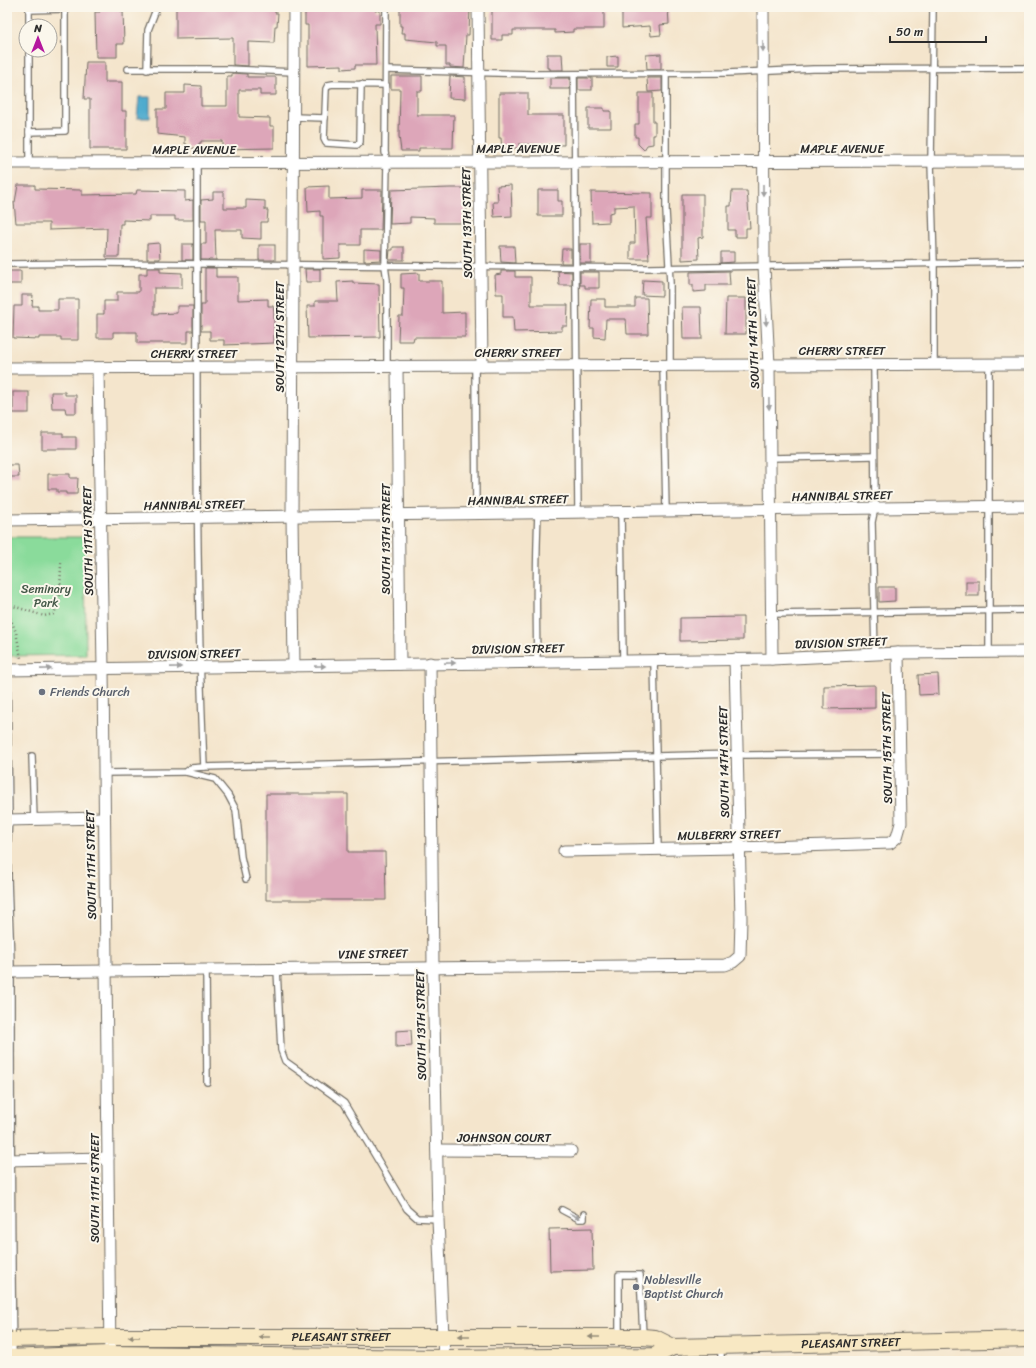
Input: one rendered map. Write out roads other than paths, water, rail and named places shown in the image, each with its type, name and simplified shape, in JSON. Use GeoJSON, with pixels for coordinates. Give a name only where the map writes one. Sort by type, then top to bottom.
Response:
{"type":"FeatureCollection","features":[{"type":"Feature","properties":{"kind":"street","name":"SOUTH 12TH STREET"},"geometry":{"type":"LineString","coordinates":[[294,7],[292,367],[294,666]]}},
{"type":"Feature","properties":{"kind":"street","name":"SOUTH 13TH STREET"},"geometry":{"type":"LineString","coordinates":[[478,7],[481,268],[478,366]]}},
{"type":"Feature","properties":{"kind":"street","name":"SOUTH 14TH STREET"},"geometry":{"type":"LineString","coordinates":[[763,7],[764,266],[770,458],[772,659]]}},
{"type":"Feature","properties":{"kind":"street","name":"MAPLE AVENUE"},"geometry":{"type":"LineString","coordinates":[[7,163],[1029,161]]}},
{"type":"Feature","properties":{"kind":"street","name":"CHERRY STREET"},"geometry":{"type":"LineString","coordinates":[[7,368],[1029,364]]}},
{"type":"Feature","properties":{"kind":"street","name":"SOUTH 13TH STREET"},"geometry":{"type":"LineString","coordinates":[[392,366],[399,515],[400,664]]}},
{"type":"Feature","properties":{"kind":"street","name":"SOUTH 11TH STREET"},"geometry":{"type":"LineString","coordinates":[[98,368],[103,668],[103,818],[110,1357]]}},
{"type":"Feature","properties":{"kind":"street","name":"HANNIBAL STREET"},"geometry":{"type":"LineString","coordinates":[[7,520],[1029,506]]}},
{"type":"Feature","properties":{"kind":"street","name":"DIVISION STREET"},"geometry":{"type":"LineString","coordinates":[[7,670],[772,659],[898,653],[1029,652]]}},
{"type":"Feature","properties":{"kind":"street","name":"SOUTH 15TH STREET"},"geometry":{"type":"LineString","coordinates":[[894,840],[900,829],[901,823],[898,653]]}},
{"type":"Feature","properties":{"kind":"street","name":"SOUTH 14TH STREET"},"geometry":{"type":"LineString","coordinates":[[735,659],[738,848],[741,919],[740,951],[738,959]]}},
{"type":"Feature","properties":{"kind":"street","name":"SOUTH 13TH STREET"},"geometry":{"type":"LineString","coordinates":[[430,664],[433,967],[438,1219],[444,1359]]}},
{"type":"Feature","properties":{"kind":"street"},"geometry":{"type":"LineString","coordinates":[[8,820],[103,818]]}},
{"type":"Feature","properties":{"kind":"street","name":"MULBERRY STREET"},"geometry":{"type":"LineString","coordinates":[[564,851],[885,844],[894,840]]}},
{"type":"Feature","properties":{"kind":"street","name":"VINE STREET"},"geometry":{"type":"LineString","coordinates":[[9,972],[725,965],[738,959]]}},
{"type":"Feature","properties":{"kind":"street","name":"JOHNSON COURT"},"geometry":{"type":"LineString","coordinates":[[437,1150],[571,1151]]}},
{"type":"Feature","properties":{"kind":"street"},"geometry":{"type":"LineString","coordinates":[[8,1160],[108,1158]]}},
{"type":"Feature","properties":{"kind":"street","name":"PLEASANT STREET"},"geometry":{"type":"LineString","coordinates":[[12,1335],[109,1337],[644,1337],[655,1338],[673,1347],[722,1354],[1029,1339]]}},
{"type":"Feature","properties":{"kind":"street","name":"PLEASANT STREET"},"geometry":{"type":"LineString","coordinates":[[11,1359],[110,1357],[444,1359],[654,1356],[673,1347]]}},
{"type":"Feature","properties":{"kind":"lane"},"geometry":{"type":"LineString","coordinates":[[147,70],[148,30],[157,7]]}},
{"type":"Feature","properties":{"kind":"lane"},"geometry":{"type":"LineString","coordinates":[[386,7],[385,152],[387,163],[385,266],[392,366]]}},
{"type":"Feature","properties":{"kind":"lane"},"geometry":{"type":"LineString","coordinates":[[933,7],[931,162],[934,263],[934,364]]}},
{"type":"Feature","properties":{"kind":"lane"},"geometry":{"type":"LineString","coordinates":[[29,132],[65,131],[65,8],[30,10],[30,18]]}},
{"type":"Feature","properties":{"kind":"lane"},"geometry":{"type":"LineString","coordinates":[[29,58],[29,163]]}},
{"type":"Feature","properties":{"kind":"lane"},"geometry":{"type":"LineString","coordinates":[[386,70],[574,74],[1029,68]]}},
{"type":"Feature","properties":{"kind":"lane"},"geometry":{"type":"LineString","coordinates":[[128,70],[229,69],[294,72]]}},
{"type":"Feature","properties":{"kind":"lane"},"geometry":{"type":"LineString","coordinates":[[666,73],[668,162],[666,211],[670,268],[667,365],[666,511]]}},
{"type":"Feature","properties":{"kind":"lane"},"geometry":{"type":"LineString","coordinates":[[574,74],[577,267],[576,366],[578,512]]}},
{"type":"Feature","properties":{"kind":"lane"},"geometry":{"type":"LineString","coordinates":[[361,84],[361,137],[357,145],[326,143],[324,139],[326,88],[328,85],[361,84],[386,85]]}},
{"type":"Feature","properties":{"kind":"lane"},"geometry":{"type":"LineString","coordinates":[[293,117],[325,118]]}},
{"type":"Feature","properties":{"kind":"lane"},"geometry":{"type":"LineString","coordinates":[[197,163],[197,538],[199,667],[204,767]]}},
{"type":"Feature","properties":{"kind":"lane"},"geometry":{"type":"LineString","coordinates":[[7,264],[99,263],[481,268],[670,268],[1029,262]]}},
{"type":"Feature","properties":{"kind":"lane"},"geometry":{"type":"LineString","coordinates":[[874,364],[875,508],[872,522],[875,655]]}},
{"type":"Feature","properties":{"kind":"lane"},"geometry":{"type":"LineString","coordinates":[[989,364],[989,652]]}},
{"type":"Feature","properties":{"kind":"lane"},"geometry":{"type":"LineString","coordinates":[[476,514],[478,366]]}},
{"type":"Feature","properties":{"kind":"lane"},"geometry":{"type":"LineString","coordinates":[[770,458],[874,456]]}},
{"type":"Feature","properties":{"kind":"lane"},"geometry":{"type":"LineString","coordinates":[[621,512],[623,661]]}},
{"type":"Feature","properties":{"kind":"lane"},"geometry":{"type":"LineString","coordinates":[[537,662],[536,596],[538,581],[538,513]]}},
{"type":"Feature","properties":{"kind":"lane"},"geometry":{"type":"LineString","coordinates":[[772,614],[989,612],[1029,610]]}},
{"type":"Feature","properties":{"kind":"lane"},"geometry":{"type":"LineString","coordinates":[[654,660],[658,756],[658,849]]}},
{"type":"Feature","properties":{"kind":"lane"},"geometry":{"type":"LineString","coordinates":[[7,670],[9,972],[8,1160],[12,1335],[11,1359]]}},
{"type":"Feature","properties":{"kind":"lane"},"geometry":{"type":"LineString","coordinates":[[186,772],[191,768],[204,767],[431,761],[737,754],[900,754]]}},
{"type":"Feature","properties":{"kind":"lane"},"geometry":{"type":"LineString","coordinates":[[32,756],[34,820]]}},
{"type":"Feature","properties":{"kind":"lane"},"geometry":{"type":"LineString","coordinates":[[103,773],[186,772],[215,779],[228,795],[236,810],[241,857],[246,879]]}},
{"type":"Feature","properties":{"kind":"lane"},"geometry":{"type":"LineString","coordinates":[[277,969],[281,1050],[285,1061],[344,1103],[407,1209],[417,1218],[438,1219]]}},
{"type":"Feature","properties":{"kind":"lane"},"geometry":{"type":"LineString","coordinates":[[206,970],[208,1082]]}},
{"type":"Feature","properties":{"kind":"lane"},"geometry":{"type":"LineString","coordinates":[[562,1210],[584,1219],[584,1214]]}},
{"type":"Feature","properties":{"kind":"lane"},"geometry":{"type":"LineString","coordinates":[[619,1337],[619,1275],[640,1275],[644,1337]]}},
{"type":"Feature","properties":{"kind":"water"},"geometry":{"type":"Polygon","coordinates":[[[139,97],[150,97],[150,118],[137,118],[139,97]]]}},
{"type":"Feature","properties":{"kind":"place","name":"Friends Church"},"geometry":{"type":"Point","coordinates":[42,692]}},
{"type":"Feature","properties":{"kind":"place","name":"Noblesville Baptist Church"},"geometry":{"type":"Point","coordinates":[636,1287]}},
{"type":"Feature","properties":{"kind":"park label","name":"Seminary Park"},"geometry":{"type":"Point","coordinates":[46,596]}}]}
